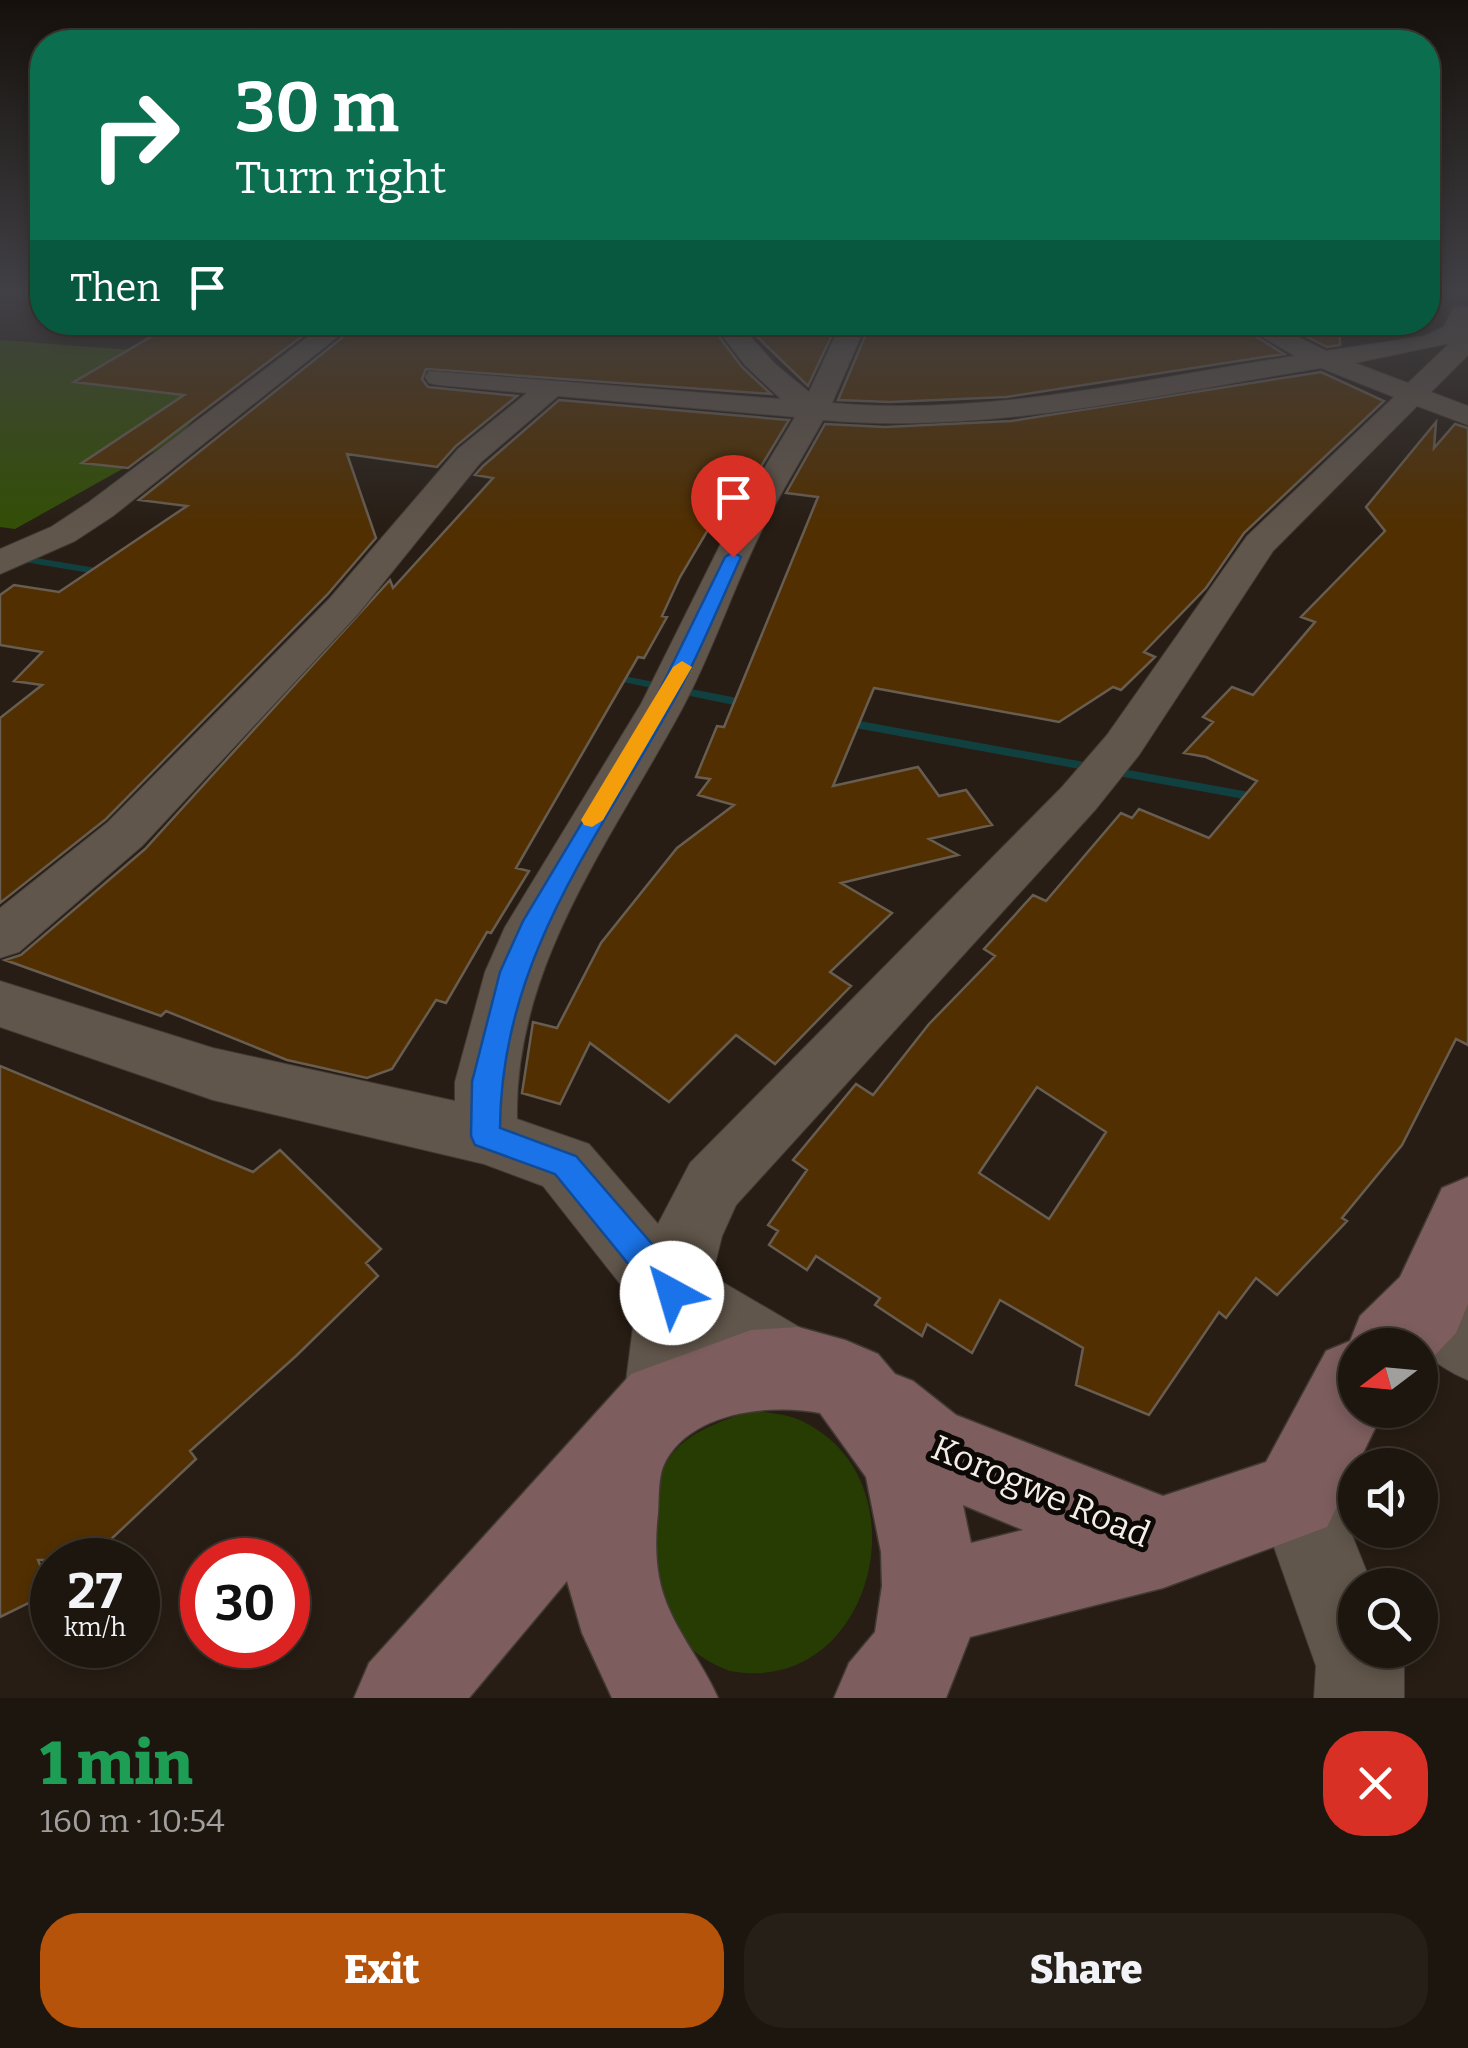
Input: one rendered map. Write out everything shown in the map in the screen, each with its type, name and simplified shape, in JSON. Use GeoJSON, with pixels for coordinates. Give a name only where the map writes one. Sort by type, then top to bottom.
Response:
{"type":"FeatureCollection","features":[{"type":"Feature","properties":{"kind":"main road"},"geometry":{"type":"LineString","coordinates":[[1429,1328],[1468,1212]]}},
{"type":"Feature","properties":{"kind":"main road"},"geometry":{"type":"LineString","coordinates":[[404,1698],[642,1424],[719,1376],[822,1374],[903,1456],[924,1525],[929,1600],[916,1660],[893,1695]]}},
{"type":"Feature","properties":{"kind":"main road","name":"Korogwe Road"},"geometry":{"type":"LineString","coordinates":[[822,1374],[926,1447],[1163,1542],[1296,1496]]}},
{"type":"Feature","properties":{"kind":"main road"},"geometry":{"type":"LineString","coordinates":[[1296,1496],[1338,1413]]}},
{"type":"Feature","properties":{"kind":"main road"},"geometry":{"type":"LineString","coordinates":[[642,1424],[608,1524],[608,1557],[630,1638],[668,1698]]}},
{"type":"Feature","properties":{"kind":"main road"},"geometry":{"type":"LineString","coordinates":[[929,1600],[1163,1542]]}},
{"type":"Feature","properties":{"kind":"street"},"geometry":{"type":"LineString","coordinates":[[0,563],[63,534],[276,373]]}},
{"type":"Feature","properties":{"kind":"street"},"geometry":{"type":"LineString","coordinates":[[764,373],[814,409]]}},
{"type":"Feature","properties":{"kind":"street"},"geometry":{"type":"LineString","coordinates":[[486,1136],[486,1082],[512,972],[567,860],[693,646],[746,527],[830,373]]}},
{"type":"Feature","properties":{"kind":"street"},"geometry":{"type":"LineString","coordinates":[[439,377],[814,409],[935,414],[1076,398],[1221,373]]}},
{"type":"Feature","properties":{"kind":"street"},"geometry":{"type":"LineString","coordinates":[[1355,373],[1468,416]]}},
{"type":"Feature","properties":{"kind":"street"},"geometry":{"type":"LineString","coordinates":[[642,1424],[687,1230],[712,1184],[1079,798],[1124,745],[1260,544],[1412,397],[1427,373]]}},
{"type":"Feature","properties":{"kind":"street"},"geometry":{"type":"LineString","coordinates":[[0,938],[125,834],[335,614],[469,456],[553,386]]}},
{"type":"Feature","properties":{"kind":"street"},"geometry":{"type":"LineString","coordinates":[[0,1004],[213,1074],[486,1136],[566,1165],[672,1293],[822,1374]]}},
{"type":"Feature","properties":{"kind":"street"},"geometry":{"type":"LineString","coordinates":[[1296,1496],[1360,1666],[1359,1698]]}},
{"type":"Feature","properties":{"kind":"green space"},"geometry":{"type":"Polygon","coordinates":[[[0,373],[236,373],[176,439],[15,529],[0,527],[0,373]]]}},
{"type":"Feature","properties":{"kind":"green space"},"geometry":{"type":"Polygon","coordinates":[[[752,1411],[804,1422],[842,1451],[864,1490],[872,1535],[866,1580],[848,1620],[819,1652],[779,1671],[730,1671],[700,1655],[669,1623],[655,1595],[652,1577],[653,1511],[657,1488],[673,1453],[704,1429],[752,1411]]]}},
{"type":"Feature","properties":{"kind":"building"},"geometry":{"type":"Polygon","coordinates":[[[89,373],[253,373],[128,468],[82,463],[184,395],[74,382],[89,373]]]}},
{"type":"Feature","properties":{"kind":"building"},"geometry":{"type":"Polygon","coordinates":[[[298,373],[424,373],[422,379],[428,387],[517,396],[456,446],[437,467],[347,454],[376,538],[327,595],[106,819],[0,903],[0,718],[42,685],[14,681],[42,652],[0,645],[0,595],[14,585],[59,592],[187,506],[139,500],[298,373]]]}},
{"type":"Feature","properties":{"kind":"building"},"geometry":{"type":"Polygon","coordinates":[[[485,373],[749,373],[771,394],[485,373]]]}},
{"type":"Feature","properties":{"kind":"building"},"geometry":{"type":"Polygon","coordinates":[[[795,373],[814,373],[808,386],[795,373]]]}},
{"type":"Feature","properties":{"kind":"building"},"geometry":{"type":"Polygon","coordinates":[[[849,373],[1160,373],[1006,397],[838,400],[849,373]]]}},
{"type":"Feature","properties":{"kind":"building"},"geometry":{"type":"Polygon","coordinates":[[[1313,373],[1324,373],[1384,401],[1244,533],[1206,588],[1144,652],[1155,657],[1121,690],[1113,687],[1059,722],[874,688],[833,786],[918,767],[939,796],[966,790],[992,825],[929,839],[958,855],[841,883],[892,913],[830,972],[851,986],[775,1064],[736,1035],[669,1102],[590,1043],[560,1104],[522,1093],[533,1022],[557,1028],[601,943],[677,848],[734,805],[698,795],[710,779],[696,777],[717,726],[724,727],[818,497],[786,493],[825,424],[885,427],[1011,421],[1313,373]]]}},
{"type":"Feature","properties":{"kind":"building"},"geometry":{"type":"Polygon","coordinates":[[[559,400],[789,420],[748,488],[739,487],[729,507],[722,506],[680,577],[662,616],[667,617],[644,658],[638,657],[516,868],[529,871],[491,933],[487,932],[446,1003],[436,1000],[392,1069],[367,1078],[287,1060],[166,1011],[161,1016],[5,960],[21,955],[145,849],[390,580],[393,588],[493,478],[475,475],[483,466],[559,400]]]}},
{"type":"Feature","properties":{"kind":"building"},"geometry":{"type":"Polygon","coordinates":[[[1436,422],[1434,448],[1455,424],[1468,428],[1468,1045],[1456,1039],[1402,1145],[1342,1218],[1347,1221],[1277,1295],[1256,1278],[1226,1318],[1219,1312],[1149,1415],[1076,1385],[1083,1348],[1000,1300],[972,1353],[927,1324],[922,1336],[875,1305],[880,1298],[816,1256],[807,1270],[769,1245],[778,1231],[768,1225],[807,1170],[793,1160],[856,1084],[873,1095],[929,1024],[995,956],[984,949],[1033,895],[1046,901],[1121,813],[1132,818],[1139,809],[1209,838],[1257,781],[1206,757],[1184,753],[1213,722],[1203,717],[1232,687],[1253,695],[1315,622],[1301,617],[1385,531],[1366,507],[1436,422]],[[1037,1087],[979,1173],[1049,1219],[1106,1132],[1037,1087]]]}},
{"type":"Feature","properties":{"kind":"building"},"geometry":{"type":"Polygon","coordinates":[[[0,1066],[253,1172],[280,1150],[381,1249],[366,1263],[378,1276],[190,1451],[196,1459],[112,1538],[30,1538],[30,1602],[0,1617],[0,1066]]]}},
{"type":"Feature","properties":{"kind":"waterway"},"geometry":{"type":"LineString","coordinates":[[0,555],[108,573]]}},
{"type":"Feature","properties":{"kind":"waterway"},"geometry":{"type":"LineString","coordinates":[[608,676],[748,704]]}},
{"type":"Feature","properties":{"kind":"waterway"},"geometry":{"type":"LineString","coordinates":[[843,722],[1260,798]]}},
{"type":"Feature","properties":{"kind":"slow traffic"},"geometry":{"type":"LineString","coordinates":[[592,820],[682,667]]}},
{"type":"Feature","properties":{"kind":"route"},"geometry":{"type":"LineString","coordinates":[[672,1293],[566,1165],[486,1136],[486,1082],[512,972],[532,927],[567,860],[662,704],[733,557]]}}]}
